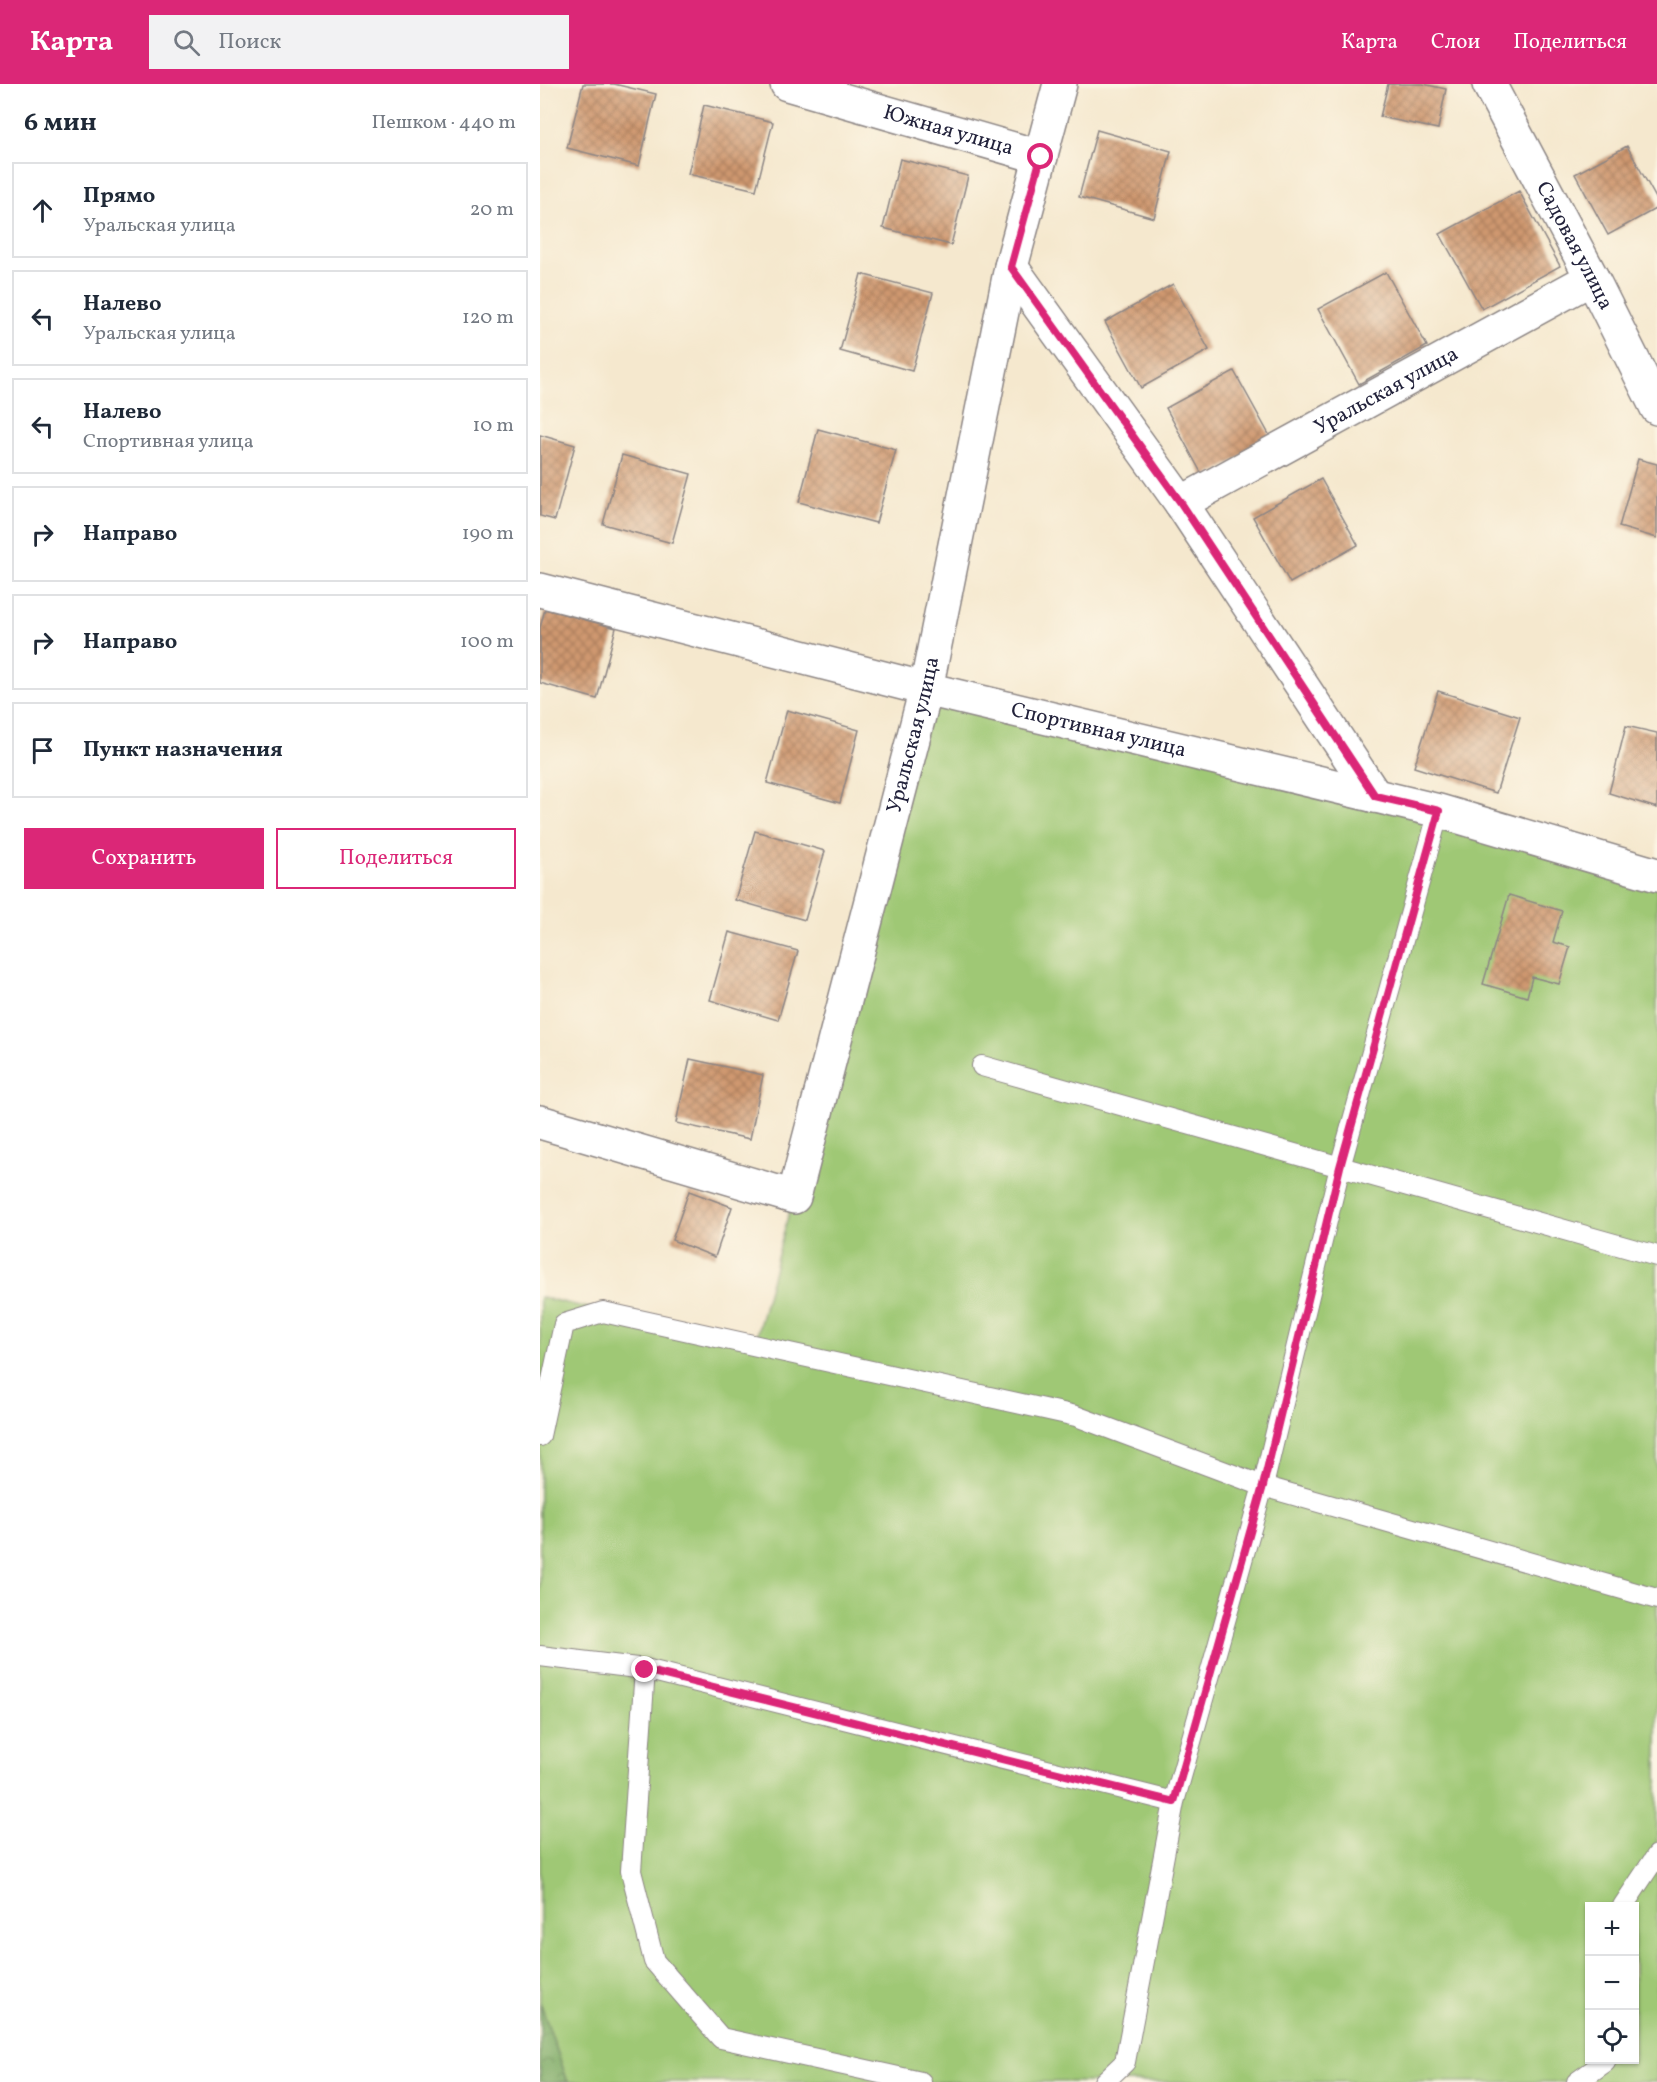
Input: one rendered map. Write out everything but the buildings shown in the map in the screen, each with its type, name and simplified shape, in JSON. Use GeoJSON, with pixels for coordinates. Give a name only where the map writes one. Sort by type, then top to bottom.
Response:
{"type":"FeatureCollection","features":[{"type":"Feature","properties":{"kind":"street","name":"Южная улица"},"geometry":{"type":"LineString","coordinates":[[787,84],[1041,157]]}},
{"type":"Feature","properties":{"kind":"street","name":"Уральская улица"},"geometry":{"type":"LineString","coordinates":[[540,1122],[794,1197],[926,689],[1011,267],[1060,84]]}},
{"type":"Feature","properties":{"kind":"street","name":"Садовая улица"},"geometry":{"type":"LineString","coordinates":[[1489,84],[1592,278],[1657,408]]}},
{"type":"Feature","properties":{"kind":"street"},"geometry":{"type":"LineString","coordinates":[[1011,267],[1181,503],[1375,796]]}},
{"type":"Feature","properties":{"kind":"street","name":"Уральская улица"},"geometry":{"type":"LineString","coordinates":[[1181,503],[1592,278]]}},
{"type":"Feature","properties":{"kind":"street","name":"Спортивная улица"},"geometry":{"type":"LineString","coordinates":[[540,590],[926,689],[1439,811],[1657,875]]}},
{"type":"Feature","properties":{"kind":"lane"},"geometry":{"type":"LineString","coordinates":[[1104,2082],[1125,2062],[1174,1802],[1263,1486],[1340,1167],[1439,811]]}},
{"type":"Feature","properties":{"kind":"lane"},"geometry":{"type":"LineString","coordinates":[[982,1066],[1657,1256]]}},
{"type":"Feature","properties":{"kind":"lane"},"geometry":{"type":"LineString","coordinates":[[540,1436],[564,1324],[603,1312],[1076,1416],[1263,1486],[1657,1599]]}},
{"type":"Feature","properties":{"kind":"lane"},"geometry":{"type":"LineString","coordinates":[[540,1656],[645,1670],[1174,1802]]}},
{"type":"Feature","properties":{"kind":"lane"},"geometry":{"type":"LineString","coordinates":[[645,1670],[631,1870],[654,1961],[721,2038],[921,2082]]}},
{"type":"Feature","properties":{"kind":"lane"},"geometry":{"type":"LineString","coordinates":[[1626,1902],[1657,1855]]}},
{"type":"Feature","properties":{"kind":"lane"},"geometry":{"type":"LineString","coordinates":[[1577,2082],[1602,2064]]}},
{"type":"Feature","properties":{"kind":"green space"},"geometry":{"type":"Polygon","coordinates":[[[926,689],[1657,875],[1657,2082],[568,2082],[540,2002],[540,1297],[754,1346],[926,689]]]}},
{"type":"Feature","properties":{"kind":"green space"},"geometry":{"type":"Polygon","coordinates":[[[540,2002],[568,2082],[540,2082],[540,2002]]]}},
{"type":"Feature","properties":{"kind":"route"},"geometry":{"type":"LineString","coordinates":[[645,1670],[1174,1802],[1263,1486],[1340,1167],[1439,811],[1375,796],[1181,503],[1011,267],[1041,157]]}}]}
